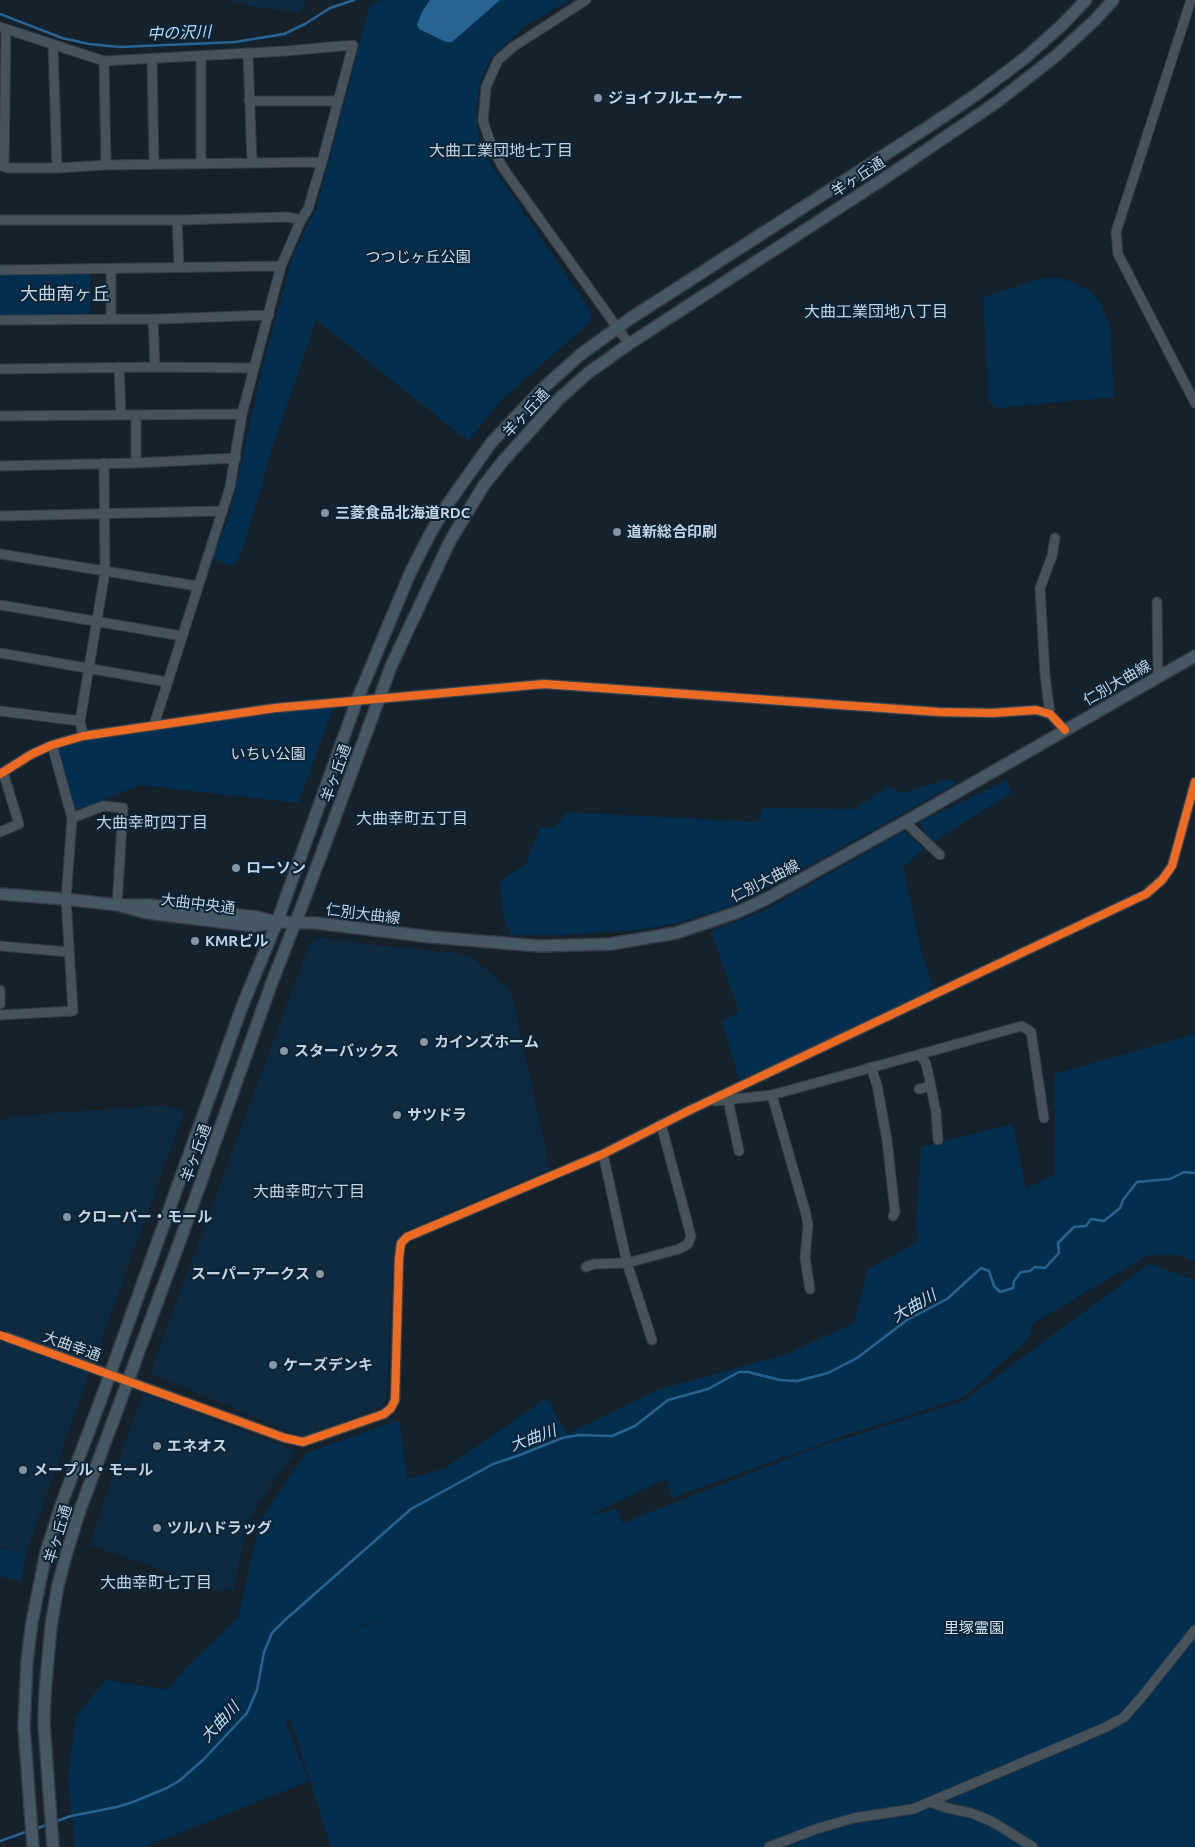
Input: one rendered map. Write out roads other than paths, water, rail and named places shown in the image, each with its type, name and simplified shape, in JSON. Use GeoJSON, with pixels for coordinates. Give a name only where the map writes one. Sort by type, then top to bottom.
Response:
{"type":"FeatureCollection","features":[{"type":"Feature","properties":{"kind":"main road","name":"羊ヶ丘通"},"geometry":{"type":"LineString","coordinates":[[33,1847],[24,1727],[27,1661],[32,1622],[46,1552],[243,1004],[277,922],[357,700],[411,571],[430,534],[491,443],[521,410],[580,355],[617,328],[976,94],[1025,58],[1062,26],[1086,0]]}},
{"type":"Feature","properties":{"kind":"main road","name":"羊ヶ丘通"},"geometry":{"type":"LineString","coordinates":[[53,1847],[44,1723],[44,1692],[55,1601],[67,1552],[80,1510],[181,1238],[272,982],[392,664],[450,541],[484,485],[503,461],[558,400],[588,373],[629,344],[885,178],[997,102],[1057,55],[1113,0]]}},
{"type":"Feature","properties":{"kind":"main road","name":"仁別大曲線"},"geometry":{"type":"LineString","coordinates":[[296,922],[316,922],[431,938],[539,946],[610,944],[676,933],[738,912],[766,899],[905,822],[1195,656]]}},
{"type":"Feature","properties":{"kind":"main road","name":"大曲中央通"},"geometry":{"type":"LineString","coordinates":[[0,894],[117,905],[147,913],[254,926],[277,922],[296,922]]}},
{"type":"Feature","properties":{"kind":"street"},"geometry":{"type":"LineString","coordinates":[[586,0],[512,47],[498,60],[486,87],[483,121],[492,147],[503,168],[629,344]]}},
{"type":"Feature","properties":{"kind":"street"},"geometry":{"type":"LineString","coordinates":[[1191,0],[1116,232],[1118,254],[1195,403]]}},
{"type":"Feature","properties":{"kind":"street"},"geometry":{"type":"LineString","coordinates":[[154,725],[230,487],[242,414],[281,266],[301,220],[308,209],[322,162],[353,45],[104,61],[3,28],[2,166],[8,168],[57,168],[106,165],[322,162]]}},
{"type":"Feature","properties":{"kind":"street"},"geometry":{"type":"LineString","coordinates":[[53,45],[57,168]]}},
{"type":"Feature","properties":{"kind":"street"},"geometry":{"type":"LineString","coordinates":[[248,53],[248,101],[252,163]]}},
{"type":"Feature","properties":{"kind":"street"},"geometry":{"type":"LineString","coordinates":[[201,56],[201,163]]}},
{"type":"Feature","properties":{"kind":"street"},"geometry":{"type":"LineString","coordinates":[[152,59],[154,164]]}},
{"type":"Feature","properties":{"kind":"street"},"geometry":{"type":"LineString","coordinates":[[104,61],[106,165]]}},
{"type":"Feature","properties":{"kind":"street"},"geometry":{"type":"LineString","coordinates":[[248,101],[338,101]]}},
{"type":"Feature","properties":{"kind":"street"},"geometry":{"type":"LineString","coordinates":[[0,220],[177,220],[288,217],[301,220]]}},
{"type":"Feature","properties":{"kind":"street"},"geometry":{"type":"LineString","coordinates":[[177,220],[179,266]]}},
{"type":"Feature","properties":{"kind":"street"},"geometry":{"type":"LineString","coordinates":[[0,270],[281,266]]}},
{"type":"Feature","properties":{"kind":"street"},"geometry":{"type":"LineString","coordinates":[[111,269],[111,319]]}},
{"type":"Feature","properties":{"kind":"street"},"geometry":{"type":"LineString","coordinates":[[0,320],[268,314]]}},
{"type":"Feature","properties":{"kind":"street"},"geometry":{"type":"LineString","coordinates":[[153,318],[155,367]]}},
{"type":"Feature","properties":{"kind":"street"},"geometry":{"type":"LineString","coordinates":[[0,369],[119,367],[254,368]]}},
{"type":"Feature","properties":{"kind":"street"},"geometry":{"type":"LineString","coordinates":[[119,367],[120,415]]}},
{"type":"Feature","properties":{"kind":"street"},"geometry":{"type":"LineString","coordinates":[[0,416],[242,414]]}},
{"type":"Feature","properties":{"kind":"street"},"geometry":{"type":"LineString","coordinates":[[136,415],[136,463]]}},
{"type":"Feature","properties":{"kind":"street"},"geometry":{"type":"LineString","coordinates":[[0,466],[136,463],[236,458]]}},
{"type":"Feature","properties":{"kind":"street"},"geometry":{"type":"LineString","coordinates":[[83,736],[80,721],[105,572],[106,513],[104,463]]}},
{"type":"Feature","properties":{"kind":"street"},"geometry":{"type":"LineString","coordinates":[[0,516],[222,511]]}},
{"type":"Feature","properties":{"kind":"street"},"geometry":{"type":"LineString","coordinates":[[1050,714],[1045,675],[1040,588],[1052,556],[1056,538]]}},
{"type":"Feature","properties":{"kind":"street"},"geometry":{"type":"LineString","coordinates":[[0,553],[197,586]]}},
{"type":"Feature","properties":{"kind":"street"},"geometry":{"type":"LineString","coordinates":[[1157,602],[1158,678]]}},
{"type":"Feature","properties":{"kind":"street"},"geometry":{"type":"LineString","coordinates":[[0,605],[182,636]]}},
{"type":"Feature","properties":{"kind":"street"},"geometry":{"type":"LineString","coordinates":[[0,653],[167,682]]}},
{"type":"Feature","properties":{"kind":"street"},"geometry":{"type":"LineString","coordinates":[[0,832],[19,824],[2,773],[32,754],[52,745],[83,736],[154,725],[275,708],[357,700],[544,684],[939,712],[992,713],[1036,710],[1050,714],[1065,730]]}},
{"type":"Feature","properties":{"kind":"street"},"geometry":{"type":"LineString","coordinates":[[0,710],[80,721]]}},
{"type":"Feature","properties":{"kind":"street"},"geometry":{"type":"LineString","coordinates":[[0,1015],[73,1011],[66,899],[72,818],[52,745]]}},
{"type":"Feature","properties":{"kind":"street"},"geometry":{"type":"LineString","coordinates":[[652,1340],[627,1263],[602,1154],[707,1102],[1146,894],[1162,880],[1172,866],[1195,782]]}},
{"type":"Feature","properties":{"kind":"street"},"geometry":{"type":"LineString","coordinates":[[72,818],[103,806],[122,808],[117,905]]}},
{"type":"Feature","properties":{"kind":"street"},"geometry":{"type":"LineString","coordinates":[[905,822],[940,855]]}},
{"type":"Feature","properties":{"kind":"street"},"geometry":{"type":"LineString","coordinates":[[0,946],[69,952]]}},
{"type":"Feature","properties":{"kind":"street"},"geometry":{"type":"LineString","coordinates":[[0,990],[0,1004]]}},
{"type":"Feature","properties":{"kind":"street"},"geometry":{"type":"LineString","coordinates":[[707,1102],[772,1095],[1022,1026],[1030,1032],[1044,1118]]}},
{"type":"Feature","properties":{"kind":"street"},"geometry":{"type":"LineString","coordinates":[[920,1054],[926,1064],[936,1112],[938,1140]]}},
{"type":"Feature","properties":{"kind":"street"},"geometry":{"type":"LineString","coordinates":[[871,1067],[877,1084],[887,1140],[895,1212],[893,1216]]}},
{"type":"Feature","properties":{"kind":"street"},"geometry":{"type":"LineString","coordinates":[[919,1089],[930,1086]]}},
{"type":"Feature","properties":{"kind":"street"},"geometry":{"type":"LineString","coordinates":[[772,1095],[806,1214],[808,1225],[805,1258],[810,1289]]}},
{"type":"Feature","properties":{"kind":"street"},"geometry":{"type":"LineString","coordinates":[[728,1100],[739,1152]]}},
{"type":"Feature","properties":{"kind":"street"},"geometry":{"type":"LineString","coordinates":[[586,1267],[594,1264],[627,1263],[679,1249],[688,1244],[691,1236],[661,1124]]}},
{"type":"Feature","properties":{"kind":"street","name":"大曲幸通"},"geometry":{"type":"LineString","coordinates":[[7,1337],[285,1438],[303,1442],[384,1414],[391,1408],[395,1400],[401,1243],[424,1230],[602,1154]]}},
{"type":"Feature","properties":{"kind":"street"},"geometry":{"type":"LineString","coordinates":[[769,1847],[816,1829],[854,1818],[913,1808],[930,1802],[1104,1728],[1123,1718],[1195,1630]]}},
{"type":"Feature","properties":{"kind":"street"},"geometry":{"type":"LineString","coordinates":[[930,1802],[947,1808],[972,1812],[991,1821],[1033,1847]]}},
{"type":"Feature","properties":{"kind":"waterway","name":"中の沢川"},"geometry":{"type":"LineString","coordinates":[[0,14],[62,38],[89,44],[120,47],[235,42],[284,34],[305,24],[330,8],[354,0]]}},
{"type":"Feature","properties":{"kind":"waterway","name":"大曲川"},"geometry":{"type":"LineString","coordinates":[[54,1822],[71,1816],[117,1807],[167,1788],[179,1781],[203,1760],[247,1713],[257,1690],[264,1652],[272,1633],[411,1509],[493,1464],[562,1438],[579,1435],[612,1436],[635,1426],[668,1400],[708,1389],[739,1372],[748,1372],[780,1380],[797,1381],[828,1373],[857,1358],[907,1320],[947,1299],[981,1268],[989,1271],[994,1286],[1000,1292],[1013,1288],[1014,1281],[1021,1272],[1030,1271],[1035,1267],[1045,1268],[1059,1253],[1058,1243],[1074,1227],[1086,1226],[1091,1219],[1104,1221],[1120,1208],[1123,1200],[1137,1182],[1170,1179],[1184,1172],[1195,1173]]}},
{"type":"Feature","properties":{"kind":"waterway","name":"大曲川"},"geometry":{"type":"LineString","coordinates":[[35,1829],[49,1824]]}},
{"type":"Feature","properties":{"kind":"waterway","name":"大曲川"},"geometry":{"type":"LineString","coordinates":[[0,1841],[28,1831]]}},
{"type":"Feature","properties":{"kind":"place","name":"ジョイフルエーケー"},"geometry":{"type":"Point","coordinates":[598,98]}},
{"type":"Feature","properties":{"kind":"place","name":"三菱食品北海道RDC"},"geometry":{"type":"Point","coordinates":[325,513]}},
{"type":"Feature","properties":{"kind":"place","name":"道新総合印刷"},"geometry":{"type":"Point","coordinates":[617,532]}},
{"type":"Feature","properties":{"kind":"place","name":"ローソン"},"geometry":{"type":"Point","coordinates":[236,868]}},
{"type":"Feature","properties":{"kind":"place","name":"KMRビル"},"geometry":{"type":"Point","coordinates":[195,941]}},
{"type":"Feature","properties":{"kind":"place","name":"カインズホーム"},"geometry":{"type":"Point","coordinates":[424,1042]}},
{"type":"Feature","properties":{"kind":"place","name":"スターバックス"},"geometry":{"type":"Point","coordinates":[284,1051]}},
{"type":"Feature","properties":{"kind":"place","name":"サツドラ"},"geometry":{"type":"Point","coordinates":[397,1115]}},
{"type":"Feature","properties":{"kind":"place","name":"クローバー・モール"},"geometry":{"type":"Point","coordinates":[67,1217]}},
{"type":"Feature","properties":{"kind":"place","name":"スーパーアークス"},"geometry":{"type":"Point","coordinates":[320,1274]}},
{"type":"Feature","properties":{"kind":"place","name":"ケーズデンキ"},"geometry":{"type":"Point","coordinates":[273,1365]}},
{"type":"Feature","properties":{"kind":"place","name":"エネオス"},"geometry":{"type":"Point","coordinates":[157,1446]}},
{"type":"Feature","properties":{"kind":"place","name":"メープル・モール"},"geometry":{"type":"Point","coordinates":[23,1470]}},
{"type":"Feature","properties":{"kind":"place","name":"ツルハドラッグ"},"geometry":{"type":"Point","coordinates":[157,1528]}},
{"type":"Feature","properties":{"kind":"district","name":"大曲工業団地七丁目"},"geometry":{"type":"Point","coordinates":[501,151]}},
{"type":"Feature","properties":{"kind":"district","name":"大曲南ヶ丘"},"geometry":{"type":"Point","coordinates":[65,294]}},
{"type":"Feature","properties":{"kind":"district","name":"大曲工業団地八丁目"},"geometry":{"type":"Point","coordinates":[876,312]}},
{"type":"Feature","properties":{"kind":"district","name":"大曲幸町五丁目"},"geometry":{"type":"Point","coordinates":[412,819]}},
{"type":"Feature","properties":{"kind":"district","name":"大曲幸町四丁目"},"geometry":{"type":"Point","coordinates":[152,823]}},
{"type":"Feature","properties":{"kind":"district","name":"大曲幸町六丁目"},"geometry":{"type":"Point","coordinates":[309,1192]}},
{"type":"Feature","properties":{"kind":"district","name":"大曲幸町七丁目"},"geometry":{"type":"Point","coordinates":[156,1583]}},
{"type":"Feature","properties":{"kind":"park label","name":"つつじヶ丘公園"},"geometry":{"type":"Point","coordinates":[418,257]}},
{"type":"Feature","properties":{"kind":"park label","name":"いちい公園"},"geometry":{"type":"Point","coordinates":[268,754]}},
{"type":"Feature","properties":{"kind":"park label","name":"里塚霊園"},"geometry":{"type":"Point","coordinates":[974,1628]}}]}
